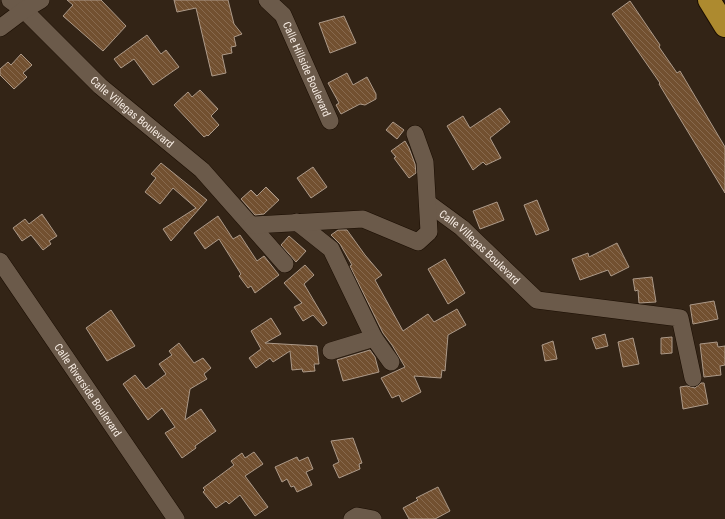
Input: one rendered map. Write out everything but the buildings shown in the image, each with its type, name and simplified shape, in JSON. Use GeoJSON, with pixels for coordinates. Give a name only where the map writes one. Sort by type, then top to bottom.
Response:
{"type":"FeatureCollection","features":[{"type":"Feature","properties":{"kind":"highway"},"geometry":{"type":"LineString","coordinates":[[709,0],[725,26]]}},
{"type":"Feature","properties":{"kind":"street","name":"Calle Villegas Boulevard"},"geometry":{"type":"LineString","coordinates":[[10,0],[24,10],[100,86],[202,170],[285,264]]}},
{"type":"Feature","properties":{"kind":"street"},"geometry":{"type":"LineString","coordinates":[[0,28],[24,10],[41,0]]}},
{"type":"Feature","properties":{"kind":"street","name":"Calle Hillside Boulevard"},"geometry":{"type":"LineString","coordinates":[[267,0],[283,15],[330,121]]}},
{"type":"Feature","properties":{"kind":"street"},"geometry":{"type":"LineString","coordinates":[[415,134],[425,162],[428,203]]}},
{"type":"Feature","properties":{"kind":"street","name":"Calle Villegas Boulevard"},"geometry":{"type":"LineString","coordinates":[[252,225],[363,219],[418,242],[429,232],[428,203]]}},
{"type":"Feature","properties":{"kind":"street","name":"Calle Villegas Boulevard"},"geometry":{"type":"LineString","coordinates":[[428,203],[462,228],[536,300],[680,318],[693,378]]}},
{"type":"Feature","properties":{"kind":"street"},"geometry":{"type":"LineString","coordinates":[[297,222],[331,249],[374,338],[391,362]]}},
{"type":"Feature","properties":{"kind":"street","name":"Calle Riverside Boulevard"},"geometry":{"type":"LineString","coordinates":[[0,261],[176,519]]}},
{"type":"Feature","properties":{"kind":"street"},"geometry":{"type":"LineString","coordinates":[[331,351],[374,338]]}},
{"type":"Feature","properties":{"kind":"street"},"geometry":{"type":"LineString","coordinates":[[352,519],[357,516],[373,519]]}}]}
